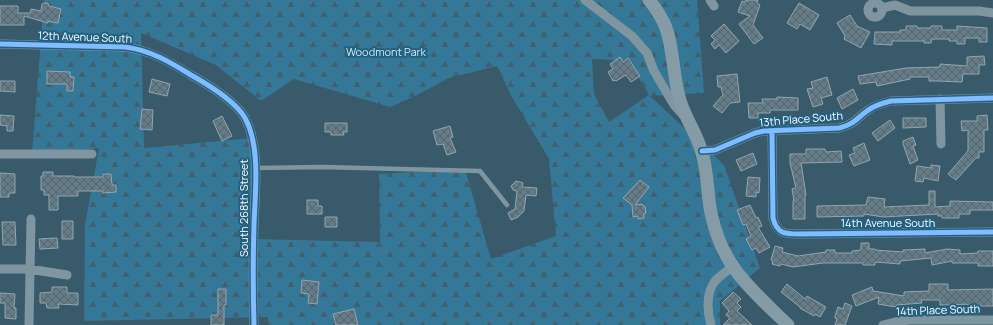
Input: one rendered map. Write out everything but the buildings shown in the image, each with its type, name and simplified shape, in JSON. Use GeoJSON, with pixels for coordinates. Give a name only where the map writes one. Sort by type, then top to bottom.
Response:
{"type":"FeatureCollection","features":[{"type":"Feature","properties":{"kind":"main road"},"geometry":{"type":"LineString","coordinates":[[649,0],[656,8],[666,27],[678,93],[686,117],[702,151],[705,163],[711,212],[719,242],[732,267],[747,285],[788,325]]}},
{"type":"Feature","properties":{"kind":"street"},"geometry":{"type":"LineString","coordinates":[[585,0],[632,36],[646,53],[654,71],[674,106],[686,117]]}},
{"type":"Feature","properties":{"kind":"street"},"geometry":{"type":"LineString","coordinates":[[882,8],[894,3],[910,11],[979,11],[993,13]]}},
{"type":"Feature","properties":{"kind":"street","name":"12th Avenue South"},"geometry":{"type":"LineString","coordinates":[[0,44],[132,48],[155,55],[208,85]]}},
{"type":"Feature","properties":{"kind":"street","name":"South 268th Street"},"geometry":{"type":"LineString","coordinates":[[208,85],[238,108],[250,127],[255,168],[254,325]]}},
{"type":"Feature","properties":{"kind":"street","name":"13th Place South"},"geometry":{"type":"LineString","coordinates":[[702,151],[715,150],[755,133],[839,128],[854,122],[867,110],[884,103],[898,100],[993,98]]}},
{"type":"Feature","properties":{"kind":"street"},"geometry":{"type":"LineString","coordinates":[[940,99],[941,144]]}},
{"type":"Feature","properties":{"kind":"street","name":"14th Avenue South"},"geometry":{"type":"LineString","coordinates":[[772,131],[773,218],[776,227],[783,233],[993,232]]}},
{"type":"Feature","properties":{"kind":"street"},"geometry":{"type":"LineString","coordinates":[[0,154],[92,154]]}},
{"type":"Feature","properties":{"kind":"street"},"geometry":{"type":"LineString","coordinates":[[29,325],[31,219]]}},
{"type":"Feature","properties":{"kind":"street"},"geometry":{"type":"LineString","coordinates":[[711,325],[708,310],[709,294],[714,282],[732,267]]}},
{"type":"Feature","properties":{"kind":"street"},"geometry":{"type":"LineString","coordinates":[[0,269],[29,269],[67,275]]}},
{"type":"Feature","properties":{"kind":"street","name":"14th Place South"},"geometry":{"type":"LineString","coordinates":[[884,325],[899,321],[911,320],[957,323],[993,320]]}},
{"type":"Feature","properties":{"kind":"lane"},"geometry":{"type":"LineString","coordinates":[[255,168],[322,167],[480,171],[506,205]]}},
{"type":"Feature","properties":{"kind":"green space","name":"Woodmont Park"},"geometry":{"type":"Polygon","coordinates":[[[44,0],[697,0],[704,93],[650,96],[724,165],[760,268],[720,301],[720,325],[268,325],[268,317],[84,321],[85,225],[99,148],[32,154],[44,0]],[[141,33],[144,148],[252,138],[254,239],[380,242],[379,174],[465,169],[491,259],[556,236],[549,159],[512,97],[497,66],[449,78],[390,107],[294,79],[261,101],[216,65],[141,33]],[[592,59],[594,94],[609,122],[649,95],[629,61],[592,59]]]}},
{"type":"Feature","properties":{"kind":"cycle path"},"geometry":{"type":"LineString","coordinates":[[0,44],[125,47],[143,51],[167,61],[205,83],[221,94],[241,112],[250,130],[256,170],[253,262],[254,325]]}},
{"type":"Feature","properties":{"kind":"cycle path"},"geometry":{"type":"LineString","coordinates":[[702,151],[715,150],[755,133],[764,131],[844,127],[872,108],[891,101],[993,98]]}},
{"type":"Feature","properties":{"kind":"cycle path"},"geometry":{"type":"LineString","coordinates":[[772,131],[773,218],[777,227],[782,232],[790,234],[993,232]]}}]}
